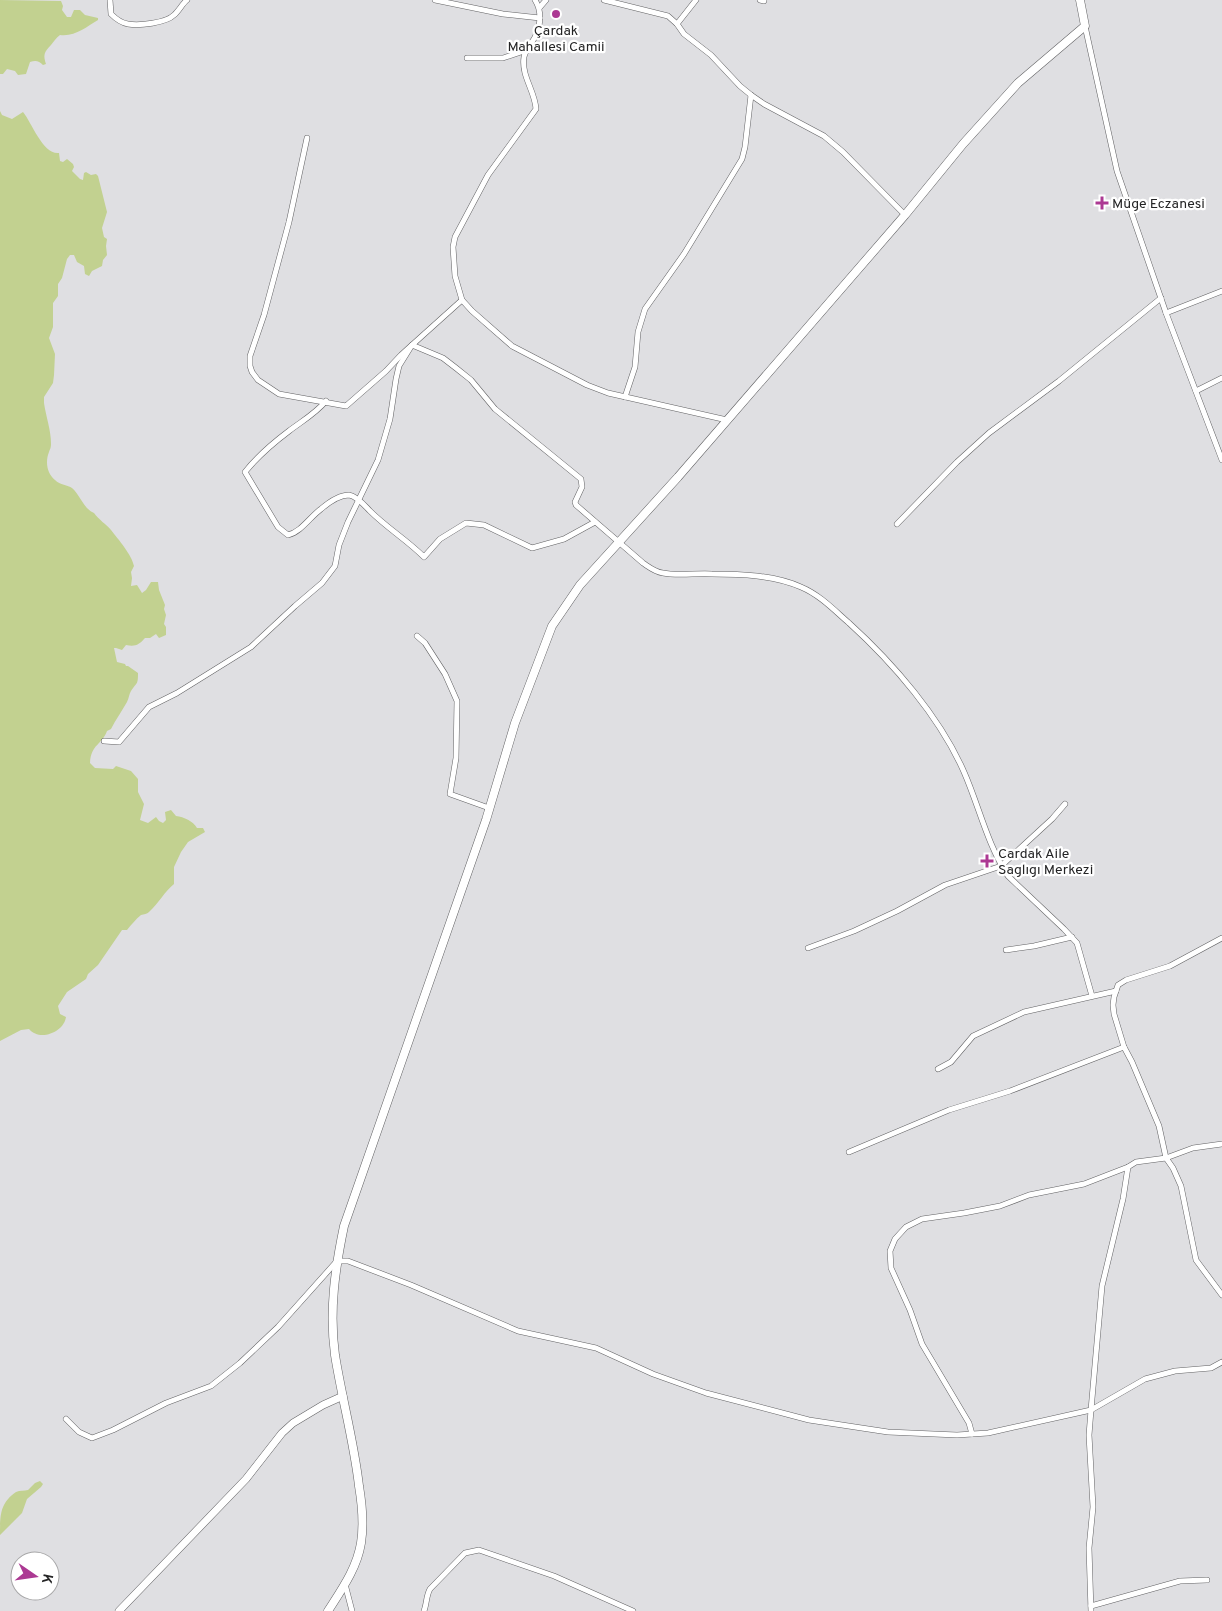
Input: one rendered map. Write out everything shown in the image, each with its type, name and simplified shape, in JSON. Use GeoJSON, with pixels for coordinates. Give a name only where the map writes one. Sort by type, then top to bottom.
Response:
{"type":"FeatureCollection","features":[{"type":"Feature","properties":{"kind":"main road"},"geometry":{"type":"LineString","coordinates":[[328,1611],[345,1584],[358,1557],[362,1542],[362,1521],[356,1465],[335,1353],[333,1306],[336,1261],[344,1226],[490,808],[515,722],[552,626],[580,585],[727,420],[1018,82],[1085,26],[1080,0]]}},
{"type":"Feature","properties":{"kind":"street"},"geometry":{"type":"LineString","coordinates":[[110,0],[111,14],[116,19],[130,25],[166,20],[175,15],[181,5],[187,0]]}},
{"type":"Feature","properties":{"kind":"street"},"geometry":{"type":"LineString","coordinates":[[435,0],[503,14],[540,18]]}},
{"type":"Feature","properties":{"kind":"street"},"geometry":{"type":"LineString","coordinates":[[535,0],[540,7],[540,18],[536,35],[524,54],[523,69],[536,103],[536,109],[488,175],[455,238],[453,247],[455,276],[462,300],[512,346],[587,385],[608,393],[727,420]]}},
{"type":"Feature","properties":{"kind":"street"},"geometry":{"type":"LineString","coordinates":[[540,7],[546,0]]}},
{"type":"Feature","properties":{"kind":"street"},"geometry":{"type":"LineString","coordinates":[[604,0],[668,16],[684,34],[711,55],[751,95],[824,136],[843,152],[905,215]]}},
{"type":"Feature","properties":{"kind":"street"},"geometry":{"type":"LineString","coordinates":[[677,24],[696,0]]}},
{"type":"Feature","properties":{"kind":"street"},"geometry":{"type":"LineString","coordinates":[[1085,26],[1117,171],[1166,313],[1222,460]]}},
{"type":"Feature","properties":{"kind":"street"},"geometry":{"type":"LineString","coordinates":[[466,58],[502,58],[527,50]]}},
{"type":"Feature","properties":{"kind":"street"},"geometry":{"type":"LineString","coordinates":[[625,397],[635,367],[638,332],[645,309],[684,254],[742,158],[751,95]]}},
{"type":"Feature","properties":{"kind":"street"},"geometry":{"type":"LineString","coordinates":[[307,138],[289,222],[264,315],[250,356],[252,372],[258,380],[279,394],[346,406],[462,300]]}},
{"type":"Feature","properties":{"kind":"street"},"geometry":{"type":"LineString","coordinates":[[1166,313],[1222,292]]}},
{"type":"Feature","properties":{"kind":"street"},"geometry":{"type":"LineString","coordinates":[[897,524],[957,462],[989,433],[1059,381],[1161,298]]}},
{"type":"Feature","properties":{"kind":"street"},"geometry":{"type":"LineString","coordinates":[[104,740],[119,742],[148,707],[177,693],[251,647],[322,582],[335,566],[340,545],[378,460],[381,444],[390,419],[399,366],[412,345]]}},
{"type":"Feature","properties":{"kind":"street"},"geometry":{"type":"LineString","coordinates":[[412,345],[443,358],[456,368],[471,380],[495,409],[581,479],[582,487],[575,502],[576,505],[643,563],[662,573],[675,575],[720,574],[765,577],[784,581],[801,587],[827,603],[865,638],[895,668],[942,730],[964,771],[984,827],[1001,866],[1008,876],[1077,943],[1092,996]]}},
{"type":"Feature","properties":{"kind":"street"},"geometry":{"type":"LineString","coordinates":[[1196,391],[1222,378]]}},
{"type":"Feature","properties":{"kind":"street"},"geometry":{"type":"LineString","coordinates":[[326,401],[317,412],[287,432],[252,463],[245,472],[278,527],[288,534],[294,534],[321,508],[340,497],[350,495],[359,500],[381,521],[424,556],[440,539],[466,523],[484,525],[532,548],[564,539],[595,522]]}},
{"type":"Feature","properties":{"kind":"street"},"geometry":{"type":"LineString","coordinates":[[417,636],[425,643],[445,674],[457,700],[456,758],[450,794],[490,808]]}},
{"type":"Feature","properties":{"kind":"street"},"geometry":{"type":"LineString","coordinates":[[808,948],[854,931],[897,911],[945,885],[1001,866],[1052,819],[1065,804]]}},
{"type":"Feature","properties":{"kind":"street"},"geometry":{"type":"LineString","coordinates":[[1006,950],[1072,937]]}},
{"type":"Feature","properties":{"kind":"street"},"geometry":{"type":"LineString","coordinates":[[1222,938],[1170,966],[1126,980],[1118,986],[1113,1006],[1124,1047],[1159,1126],[1166,1158],[1181,1186],[1196,1260],[1222,1296]]}},
{"type":"Feature","properties":{"kind":"street"},"geometry":{"type":"LineString","coordinates":[[938,1068],[952,1062],[973,1036],[1024,1012],[1116,991]]}},
{"type":"Feature","properties":{"kind":"street"},"geometry":{"type":"LineString","coordinates":[[848,1152],[940,1114],[1010,1091],[1124,1047]]}},
{"type":"Feature","properties":{"kind":"street"},"geometry":{"type":"LineString","coordinates":[[972,1434],[969,1423],[922,1344],[910,1310],[891,1268],[890,1251],[895,1239],[906,1227],[922,1219],[1000,1206],[1029,1195],[1084,1184],[1136,1162],[1166,1158],[1193,1148],[1222,1144]]}},
{"type":"Feature","properties":{"kind":"street"},"geometry":{"type":"LineString","coordinates":[[1128,1167],[1123,1198],[1102,1286],[1091,1410],[1089,1435],[1093,1507],[1089,1548],[1091,1608],[1180,1581],[1207,1580]]}},
{"type":"Feature","properties":{"kind":"street"},"geometry":{"type":"LineString","coordinates":[[66,1420],[79,1432],[92,1438],[113,1430],[166,1402],[211,1386],[240,1363],[278,1327],[336,1261],[348,1261],[411,1285],[518,1331],[596,1348],[653,1374],[706,1393],[808,1420],[888,1432],[988,1434],[1091,1410],[1146,1379],[1175,1371],[1211,1368],[1222,1362]]}},
{"type":"Feature","properties":{"kind":"street"},"geometry":{"type":"LineString","coordinates":[[119,1611],[246,1479],[282,1433],[293,1423],[323,1405],[343,1396]]}},
{"type":"Feature","properties":{"kind":"street"},"geometry":{"type":"LineString","coordinates":[[424,1611],[426,1596],[430,1589],[465,1553],[479,1550],[554,1576],[632,1611]]}},
{"type":"Feature","properties":{"kind":"street"},"geometry":{"type":"LineString","coordinates":[[345,1584],[352,1611]]}},
{"type":"Feature","properties":{"kind":"green space"},"geometry":{"type":"Polygon","coordinates":[[[0,0],[61,1],[62,10],[67,17],[71,17],[74,10],[80,10],[85,15],[98,18],[98,20],[75,33],[60,35],[44,56],[46,64],[43,65],[36,61],[30,62],[26,74],[18,75],[15,71],[7,69],[3,74],[0,74],[0,0]]]}},
{"type":"Feature","properties":{"kind":"green space"},"geometry":{"type":"Polygon","coordinates":[[[0,111],[2,115],[12,119],[23,112],[43,144],[53,152],[59,153],[60,161],[63,162],[67,159],[73,164],[72,171],[80,179],[83,180],[84,173],[86,172],[98,176],[107,212],[102,228],[104,237],[107,239],[107,255],[103,260],[102,266],[92,271],[89,276],[85,274],[84,266],[77,262],[74,255],[70,255],[58,284],[58,296],[53,303],[53,327],[49,338],[55,354],[54,375],[53,383],[44,397],[51,439],[47,460],[48,467],[52,477],[59,483],[72,488],[87,508],[109,528],[131,557],[134,566],[131,572],[131,586],[137,585],[142,593],[151,582],[158,582],[165,605],[166,615],[164,624],[166,635],[159,638],[156,634],[150,638],[145,638],[137,645],[126,645],[122,650],[114,648],[117,662],[125,664],[138,673],[137,682],[111,729],[107,731],[94,748],[90,763],[95,768],[113,769],[116,766],[131,771],[138,779],[138,792],[144,804],[140,820],[148,823],[156,817],[163,823],[166,820],[165,812],[171,810],[176,816],[188,820],[197,828],[203,828],[205,832],[188,842],[181,852],[174,867],[174,884],[149,912],[141,915],[127,930],[122,930],[86,979],[67,992],[58,1006],[60,1014],[66,1017],[61,1027],[51,1034],[45,1035],[39,1035],[29,1029],[21,1030],[0,1041],[0,111]]]}},
{"type":"Feature","properties":{"kind":"green space"},"geometry":{"type":"Polygon","coordinates":[[[40,1481],[43,1484],[27,1499],[22,1513],[0,1535],[1,1516],[4,1505],[16,1492],[28,1490],[40,1481]]]}},
{"type":"Feature","properties":{"kind":"place","name":"Çardak Mahallesi Camii"},"geometry":{"type":"Point","coordinates":[556,14]}},
{"type":"Feature","properties":{"kind":"place","name":"Müge Eczanesi"},"geometry":{"type":"Point","coordinates":[1102,203]}},
{"type":"Feature","properties":{"kind":"place","name":"Cardak Aile Saglıgı Merkezi"},"geometry":{"type":"Point","coordinates":[987,861]}}]}
